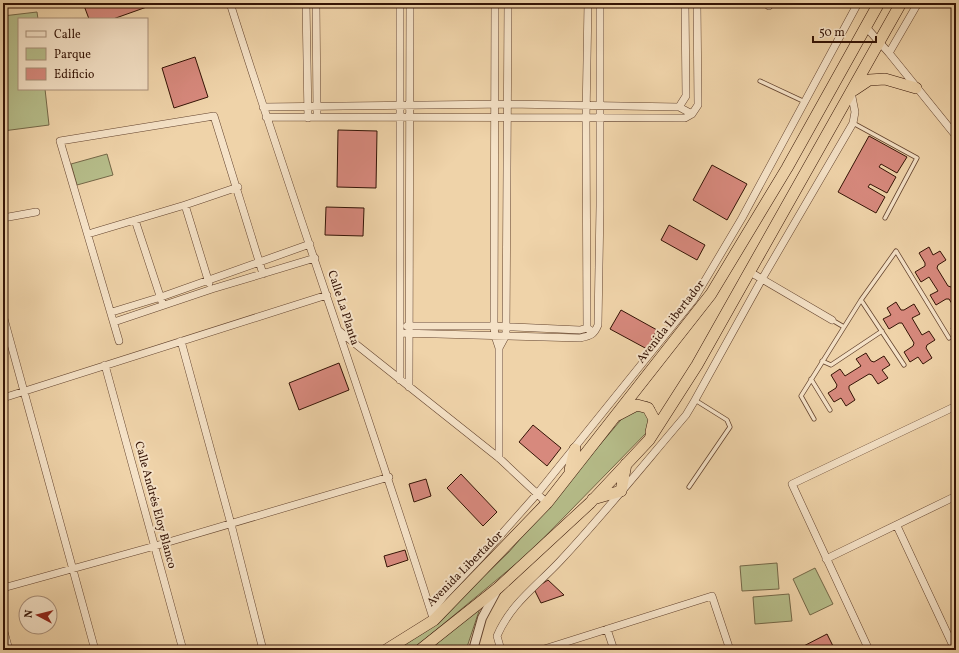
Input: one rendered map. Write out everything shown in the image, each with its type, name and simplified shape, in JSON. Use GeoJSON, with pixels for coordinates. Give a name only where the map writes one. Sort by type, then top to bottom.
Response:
{"type":"FeatureCollection","features":[{"type":"Feature","properties":{"kind":"highway","name":"Avenida Libertador"},"geometry":{"type":"LineString","coordinates":[[387,648],[434,620],[547,504],[711,294],[787,168],[879,3]]}},
{"type":"Feature","properties":{"kind":"highway"},"geometry":{"type":"LineString","coordinates":[[420,650],[498,588],[593,500],[648,440],[697,365],[901,3]]}},
{"type":"Feature","properties":{"kind":"highway"},"geometry":{"type":"LineString","coordinates":[[852,92],[869,80],[886,79],[916,88]]}},
{"type":"Feature","properties":{"kind":"highway"},"geometry":{"type":"LineString","coordinates":[[615,417],[637,405],[648,408],[654,419],[648,440]]}},
{"type":"Feature","properties":{"kind":"highway"},"geometry":{"type":"LineString","coordinates":[[570,473],[575,449]]}},
{"type":"Feature","properties":{"kind":"highway"},"geometry":{"type":"LineString","coordinates":[[593,500],[621,492],[626,464]]}},
{"type":"Feature","properties":{"kind":"street","name":"Calle La Planta"},"geometry":{"type":"LineString","coordinates":[[230,3],[266,118],[389,477],[434,620]]}},
{"type":"Feature","properties":{"kind":"street"},"geometry":{"type":"LineString","coordinates":[[306,3],[308,118]]}},
{"type":"Feature","properties":{"kind":"street"},"geometry":{"type":"LineString","coordinates":[[316,3],[318,118]]}},
{"type":"Feature","properties":{"kind":"street"},"geometry":{"type":"LineString","coordinates":[[400,3],[400,380]]}},
{"type":"Feature","properties":{"kind":"street"},"geometry":{"type":"LineString","coordinates":[[409,387],[410,3]]}},
{"type":"Feature","properties":{"kind":"street"},"geometry":{"type":"LineString","coordinates":[[495,3],[494,326],[495,336],[499,348],[499,458]]}},
{"type":"Feature","properties":{"kind":"street"},"geometry":{"type":"LineString","coordinates":[[499,348],[506,335],[508,3]]}},
{"type":"Feature","properties":{"kind":"street"},"geometry":{"type":"LineString","coordinates":[[587,328],[586,105],[588,3]]}},
{"type":"Feature","properties":{"kind":"street"},"geometry":{"type":"LineString","coordinates":[[595,333],[598,325],[600,206],[600,3]]}},
{"type":"Feature","properties":{"kind":"street"},"geometry":{"type":"LineString","coordinates":[[680,107],[686,96],[685,3]]}},
{"type":"Feature","properties":{"kind":"street"},"geometry":{"type":"LineString","coordinates":[[266,118],[685,118],[692,114],[698,105],[697,3]]}},
{"type":"Feature","properties":{"kind":"street","name":"Avenida Libertador"},"geometry":{"type":"LineString","coordinates":[[434,620],[437,605],[444,596],[537,494],[575,449],[694,300],[742,218],[858,3]]}},
{"type":"Feature","properties":{"kind":"street"},"geometry":{"type":"LineString","coordinates":[[889,53],[918,3]]}},
{"type":"Feature","properties":{"kind":"street"},"geometry":{"type":"LineString","coordinates":[[866,27],[956,136]]}},
{"type":"Feature","properties":{"kind":"street"},"geometry":{"type":"LineString","coordinates":[[501,650],[497,636],[503,621],[517,602],[560,560],[621,492],[686,414],[695,400],[762,279],[853,123],[855,112],[852,92]]}},
{"type":"Feature","properties":{"kind":"street"},"geometry":{"type":"LineString","coordinates":[[263,107],[317,108],[495,104],[601,105],[680,107],[692,114]]}},
{"type":"Feature","properties":{"kind":"street"},"geometry":{"type":"LineString","coordinates":[[119,341],[112,312],[60,141],[214,116],[238,187],[263,274]]}},
{"type":"Feature","properties":{"kind":"street"},"geometry":{"type":"LineString","coordinates":[[88,234],[185,205],[238,187]]}},
{"type":"Feature","properties":{"kind":"street"},"geometry":{"type":"LineString","coordinates":[[185,205],[207,280],[212,289]]}},
{"type":"Feature","properties":{"kind":"street"},"geometry":{"type":"LineString","coordinates":[[587,207],[600,206]]}},
{"type":"Feature","properties":{"kind":"street"},"geometry":{"type":"LineString","coordinates":[[3,218],[36,212]]}},
{"type":"Feature","properties":{"kind":"street"},"geometry":{"type":"LineString","coordinates":[[135,220],[163,306]]}},
{"type":"Feature","properties":{"kind":"street"},"geometry":{"type":"LineString","coordinates":[[112,312],[161,298],[207,280],[260,263],[310,244]]}},
{"type":"Feature","properties":{"kind":"street"},"geometry":{"type":"LineString","coordinates":[[114,322],[212,289],[315,258]]}},
{"type":"Feature","properties":{"kind":"street"},"geometry":{"type":"LineString","coordinates":[[750,272],[832,320]]}},
{"type":"Feature","properties":{"kind":"street"},"geometry":{"type":"LineString","coordinates":[[3,398],[181,340],[327,295]]}},
{"type":"Feature","properties":{"kind":"street"},"geometry":{"type":"LineString","coordinates":[[3,315],[95,650]]}},
{"type":"Feature","properties":{"kind":"street"},"geometry":{"type":"LineString","coordinates":[[400,329],[494,326],[580,330],[587,328],[595,333]]}},
{"type":"Feature","properties":{"kind":"street"},"geometry":{"type":"LineString","coordinates":[[410,329],[495,336],[506,335],[580,338],[595,333]]}},
{"type":"Feature","properties":{"kind":"street"},"geometry":{"type":"LineString","coordinates":[[338,330],[499,458],[547,504]]}},
{"type":"Feature","properties":{"kind":"street"},"geometry":{"type":"LineString","coordinates":[[181,340],[231,524],[263,650]]}},
{"type":"Feature","properties":{"kind":"street","name":"Calle Andrés Eloy Blanco"},"geometry":{"type":"LineString","coordinates":[[105,365],[183,650]]}},
{"type":"Feature","properties":{"kind":"street"},"geometry":{"type":"LineString","coordinates":[[869,650],[792,484],[956,406]]}},
{"type":"Feature","properties":{"kind":"street"},"geometry":{"type":"LineString","coordinates":[[3,588],[155,546],[389,477]]}},
{"type":"Feature","properties":{"kind":"street"},"geometry":{"type":"LineString","coordinates":[[826,559],[897,526],[956,496]]}},
{"type":"Feature","properties":{"kind":"street"},"geometry":{"type":"LineString","coordinates":[[897,526],[955,650]]}},
{"type":"Feature","properties":{"kind":"street"},"geometry":{"type":"LineString","coordinates":[[473,650],[482,618],[498,588]]}},
{"type":"Feature","properties":{"kind":"street"},"geometry":{"type":"LineString","coordinates":[[541,650],[712,596],[730,650]]}},
{"type":"Feature","properties":{"kind":"street"},"geometry":{"type":"LineString","coordinates":[[3,628],[9,650]]}},
{"type":"Feature","properties":{"kind":"street"},"geometry":{"type":"LineString","coordinates":[[607,629],[614,650]]}},
{"type":"Feature","properties":{"kind":"lane"},"geometry":{"type":"LineString","coordinates":[[760,81],[805,102]]}},
{"type":"Feature","properties":{"kind":"lane"},"geometry":{"type":"LineString","coordinates":[[853,123],[917,158],[885,218]]}},
{"type":"Feature","properties":{"kind":"lane"},"geometry":{"type":"LineString","coordinates":[[814,419],[801,396],[861,300],[896,251],[949,338]]}},
{"type":"Feature","properties":{"kind":"lane"},"geometry":{"type":"LineString","coordinates":[[861,300],[904,365]]}},
{"type":"Feature","properties":{"kind":"lane"},"geometry":{"type":"LineString","coordinates":[[832,320],[844,327]]}},
{"type":"Feature","properties":{"kind":"lane"},"geometry":{"type":"LineString","coordinates":[[822,361],[831,365],[882,331]]}},
{"type":"Feature","properties":{"kind":"lane"},"geometry":{"type":"LineString","coordinates":[[811,379],[830,410]]}},
{"type":"Feature","properties":{"kind":"lane"},"geometry":{"type":"LineString","coordinates":[[689,487],[730,427],[727,420],[695,400]]}},
{"type":"Feature","properties":{"kind":"green space"},"geometry":{"type":"Polygon","coordinates":[[[37,12],[38,18],[18,18],[18,90],[45,90],[49,125],[3,131],[3,16],[37,12]]]}},
{"type":"Feature","properties":{"kind":"green space"},"geometry":{"type":"Polygon","coordinates":[[[107,154],[113,175],[77,185],[71,164],[107,154]]]}},
{"type":"Feature","properties":{"kind":"green space"},"geometry":{"type":"Polygon","coordinates":[[[639,402],[648,402],[654,407],[655,419],[650,429],[529,553],[412,650],[393,650],[451,608],[509,552],[631,408],[639,402]]]}},
{"type":"Feature","properties":{"kind":"green space"},"geometry":{"type":"Polygon","coordinates":[[[777,563],[779,589],[742,591],[740,566],[777,563]]]}},
{"type":"Feature","properties":{"kind":"green space"},"geometry":{"type":"Polygon","coordinates":[[[815,568],[833,604],[810,615],[793,579],[815,568]]]}},
{"type":"Feature","properties":{"kind":"green space"},"geometry":{"type":"Polygon","coordinates":[[[789,594],[792,621],[755,624],[753,597],[789,594]]]}},
{"type":"Feature","properties":{"kind":"green space"},"geometry":{"type":"Polygon","coordinates":[[[480,608],[466,650],[429,650],[480,608]]]}},
{"type":"Feature","properties":{"kind":"building"},"geometry":{"type":"Polygon","coordinates":[[[83,3],[158,3],[116,18],[89,18],[83,3]]]}},
{"type":"Feature","properties":{"kind":"building"},"geometry":{"type":"Polygon","coordinates":[[[195,57],[208,97],[174,108],[162,68],[195,57]]]}},
{"type":"Feature","properties":{"kind":"building"},"geometry":{"type":"Polygon","coordinates":[[[338,130],[377,131],[376,188],[337,187],[338,130]]]}},
{"type":"Feature","properties":{"kind":"building"},"geometry":{"type":"Polygon","coordinates":[[[869,136],[907,157],[897,173],[881,164],[879,167],[896,177],[887,193],[870,184],[868,187],[885,197],[876,213],[838,192],[869,136]]]}},
{"type":"Feature","properties":{"kind":"building"},"geometry":{"type":"Polygon","coordinates":[[[712,165],[747,184],[727,220],[693,200],[712,165]]]}},
{"type":"Feature","properties":{"kind":"building"},"geometry":{"type":"Polygon","coordinates":[[[326,207],[364,208],[363,236],[325,235],[326,207]]]}},
{"type":"Feature","properties":{"kind":"building"},"geometry":{"type":"Polygon","coordinates":[[[669,225],[705,245],[697,260],[661,240],[669,225]]]}},
{"type":"Feature","properties":{"kind":"building"},"geometry":{"type":"Polygon","coordinates":[[[929,247],[933,255],[940,251],[946,260],[938,265],[937,268],[948,286],[951,287],[956,284],[956,310],[949,299],[946,299],[936,305],[930,295],[938,291],[929,277],[921,282],[915,272],[925,266],[925,263],[919,253],[929,247]]]}},
{"type":"Feature","properties":{"kind":"building"},"geometry":{"type":"Polygon","coordinates":[[[896,302],[901,310],[904,310],[914,304],[920,314],[912,318],[922,335],[929,331],[935,340],[927,345],[926,348],[932,358],[923,364],[918,357],[910,362],[904,352],[913,346],[914,343],[902,323],[899,323],[889,329],[883,319],[891,315],[887,308],[896,302]]]}},
{"type":"Feature","properties":{"kind":"building"},"geometry":{"type":"Polygon","coordinates":[[[621,310],[657,330],[647,349],[610,329],[621,310]]]}},
{"type":"Feature","properties":{"kind":"building"},"geometry":{"type":"Polygon","coordinates":[[[956,325],[956,337],[951,328],[956,325]]]}},
{"type":"Feature","properties":{"kind":"building"},"geometry":{"type":"Polygon","coordinates":[[[866,353],[871,361],[874,362],[884,356],[890,365],[882,370],[888,378],[878,384],[872,375],[869,374],[849,386],[855,400],[846,406],[841,398],[834,402],[828,393],[836,388],[837,385],[831,375],[840,369],[845,376],[861,366],[856,359],[866,353]]]}},
{"type":"Feature","properties":{"kind":"building"},"geometry":{"type":"Polygon","coordinates":[[[339,363],[349,390],[299,410],[289,383],[339,363]]]}},
{"type":"Feature","properties":{"kind":"building"},"geometry":{"type":"Polygon","coordinates":[[[533,425],[561,448],[547,466],[519,442],[533,425]]]}},
{"type":"Feature","properties":{"kind":"building"},"geometry":{"type":"Polygon","coordinates":[[[461,474],[497,512],[483,526],[447,488],[461,474]]]}},
{"type":"Feature","properties":{"kind":"building"},"geometry":{"type":"Polygon","coordinates":[[[426,479],[431,496],[414,502],[409,484],[426,479]]]}},
{"type":"Feature","properties":{"kind":"building"},"geometry":{"type":"Polygon","coordinates":[[[405,550],[408,560],[387,567],[384,556],[405,550]]]}},
{"type":"Feature","properties":{"kind":"building"},"geometry":{"type":"Polygon","coordinates":[[[548,580],[564,595],[541,603],[534,589],[548,580]]]}},
{"type":"Feature","properties":{"kind":"building"},"geometry":{"type":"Polygon","coordinates":[[[827,634],[835,650],[796,650],[827,634]]]}}]}
